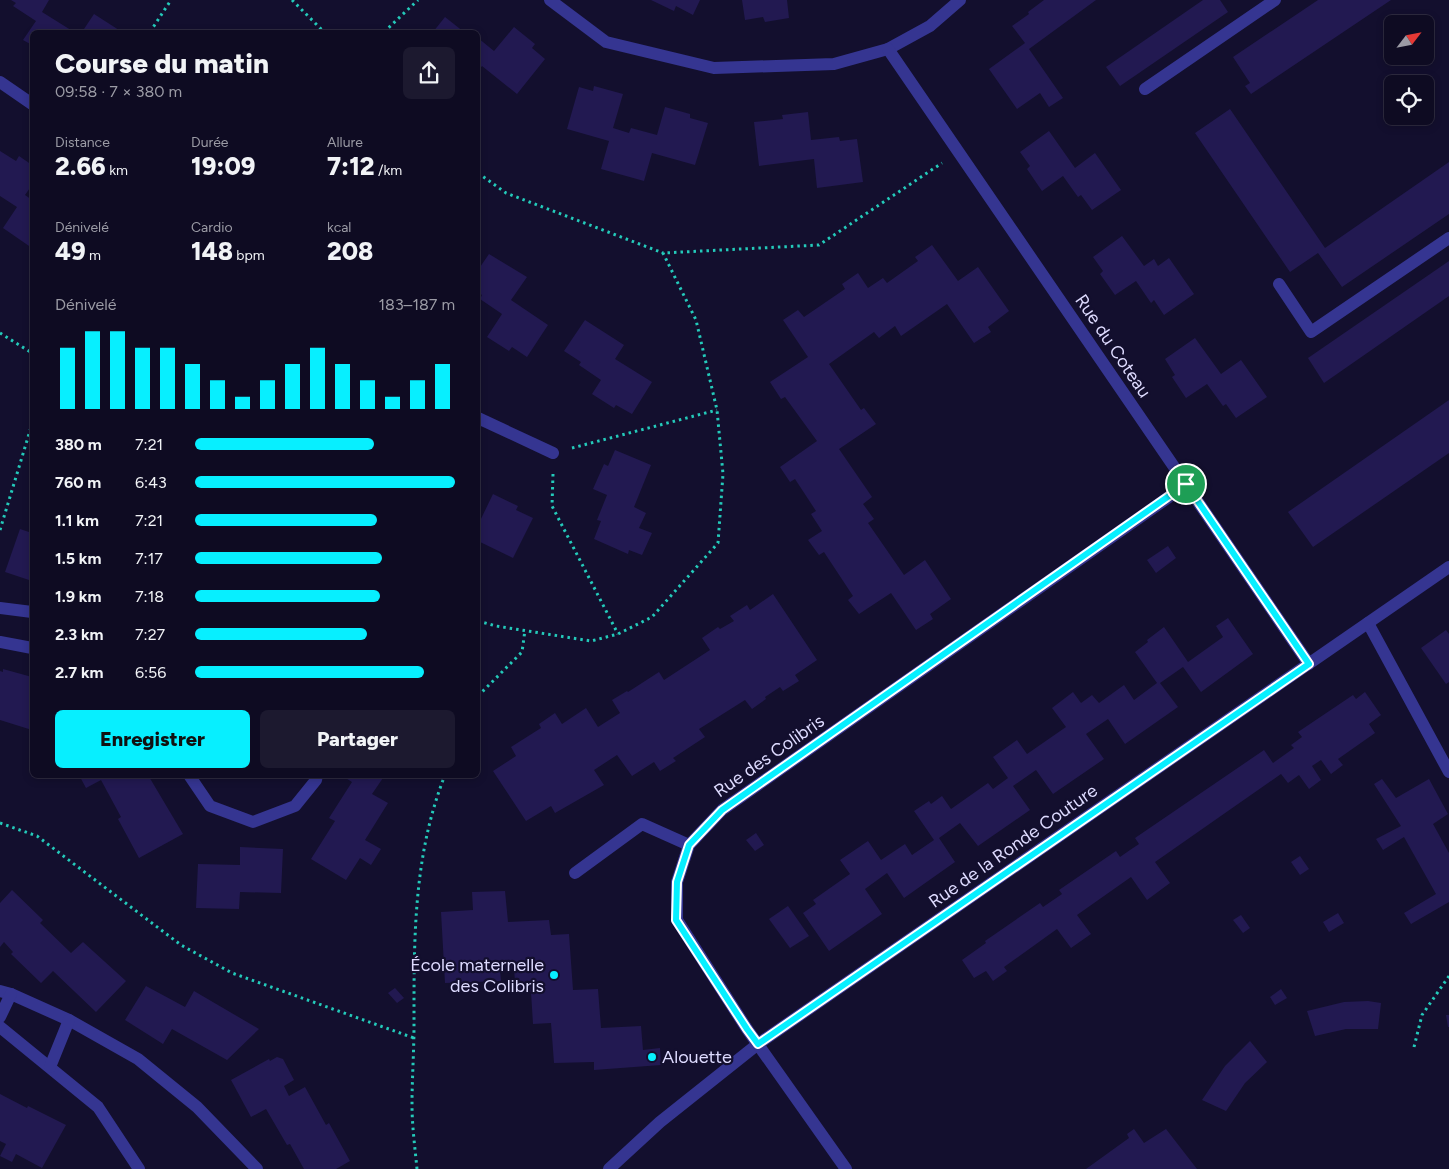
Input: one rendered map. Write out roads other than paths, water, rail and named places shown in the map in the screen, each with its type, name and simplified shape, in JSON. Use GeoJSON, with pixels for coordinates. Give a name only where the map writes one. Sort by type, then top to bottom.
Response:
{"type":"FeatureCollection","features":[{"type":"Feature","properties":{"kind":"street"},"geometry":{"type":"LineString","coordinates":[[550,0],[606,42],[714,68],[834,64],[888,49],[930,26],[960,0]]}},
{"type":"Feature","properties":{"kind":"street"},"geometry":{"type":"LineString","coordinates":[[1145,89],[1275,0]]}},
{"type":"Feature","properties":{"kind":"street","name":"Rue du Coteau"},"geometry":{"type":"LineString","coordinates":[[888,49],[1309,664]]}},
{"type":"Feature","properties":{"kind":"street"},"geometry":{"type":"LineString","coordinates":[[0,82],[30,103]]}},
{"type":"Feature","properties":{"kind":"street"},"geometry":{"type":"LineString","coordinates":[[1279,284],[1311,332],[1449,238]]}},
{"type":"Feature","properties":{"kind":"street"},"geometry":{"type":"LineString","coordinates":[[480,419],[554,452]]}},
{"type":"Feature","properties":{"kind":"street","name":"Rue des Colibris"},"geometry":{"type":"LineString","coordinates":[[846,1169],[747,1029],[676,920],[677,882],[689,845],[722,810],[1186,484]]}},
{"type":"Feature","properties":{"kind":"street","name":"Rue de la Ronde Couture"},"geometry":{"type":"LineString","coordinates":[[609,1169],[660,1122],[758,1044],[1449,567]]}},
{"type":"Feature","properties":{"kind":"street"},"geometry":{"type":"LineString","coordinates":[[0,608],[30,612]]}},
{"type":"Feature","properties":{"kind":"street"},"geometry":{"type":"LineString","coordinates":[[1368,623],[1449,772]]}},
{"type":"Feature","properties":{"kind":"street"},"geometry":{"type":"LineString","coordinates":[[0,642],[30,648]]}},
{"type":"Feature","properties":{"kind":"street"},"geometry":{"type":"LineString","coordinates":[[191,778],[210,806],[253,822],[295,806],[316,778]]}},
{"type":"Feature","properties":{"kind":"street"},"geometry":{"type":"LineString","coordinates":[[575,873],[642,824],[689,845]]}},
{"type":"Feature","properties":{"kind":"street"},"geometry":{"type":"LineString","coordinates":[[0,1017],[5,992],[69,1020],[138,1059],[197,1107],[257,1169]]}},
{"type":"Feature","properties":{"kind":"street"},"geometry":{"type":"LineString","coordinates":[[50,1067],[69,1020]]}},
{"type":"Feature","properties":{"kind":"street"},"geometry":{"type":"LineString","coordinates":[[0,1027],[98,1107],[139,1169]]}},
{"type":"Feature","properties":{"kind":"place","name":"École maternelle des Colibris"},"geometry":{"type":"Point","coordinates":[554,975]}},
{"type":"Feature","properties":{"kind":"place","name":"Alouette"},"geometry":{"type":"Point","coordinates":[652,1057]}}]}
